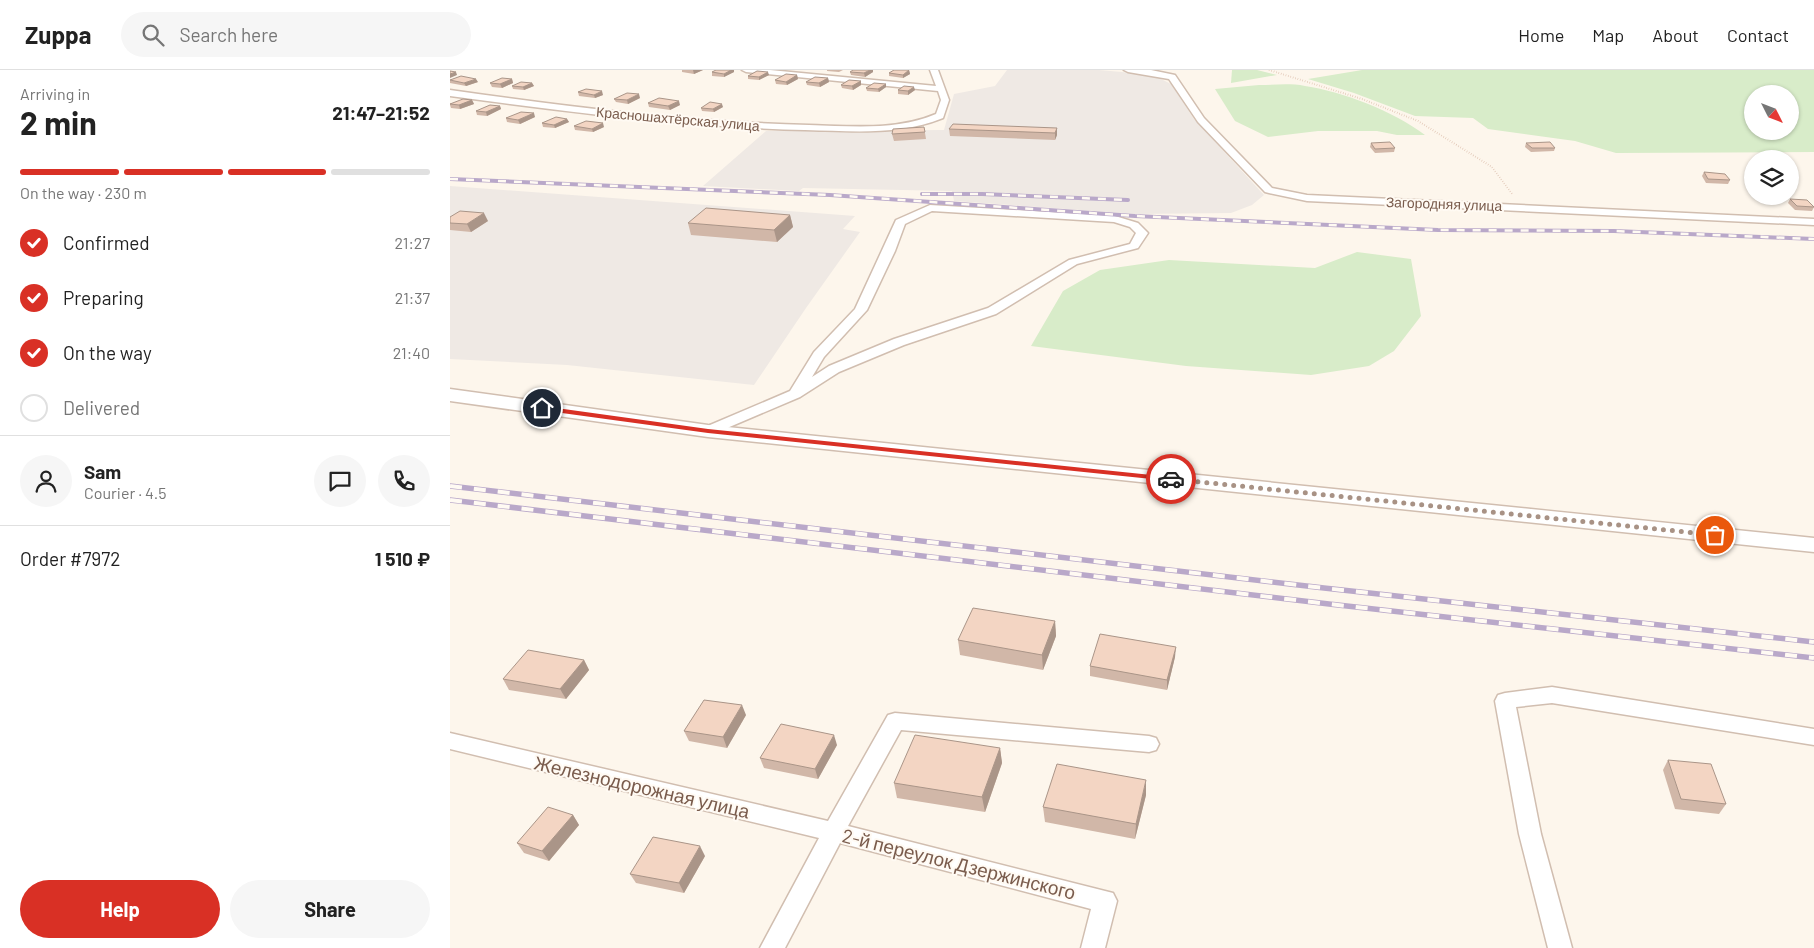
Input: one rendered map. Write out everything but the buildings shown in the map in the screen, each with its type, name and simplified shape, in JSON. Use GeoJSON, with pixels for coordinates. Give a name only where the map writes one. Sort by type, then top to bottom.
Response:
{"type":"FeatureCollection","features":[{"type":"Feature","properties":{"kind":"street"},"geometry":{"type":"LineString","coordinates":[[746,70],[940,89],[934,70]]}},
{"type":"Feature","properties":{"kind":"street","name":"Загородняя улица"},"geometry":{"type":"LineString","coordinates":[[1128,70],[1172,77],[1201,120],[1269,190],[1306,198],[1814,222]]}},
{"type":"Feature","properties":{"kind":"street","name":"Красношахтёрская улица"},"geometry":{"type":"LineString","coordinates":[[450,93],[703,124],[778,128],[867,128],[908,126],[928,122],[940,116],[945,100],[940,89]]}},
{"type":"Feature","properties":{"kind":"street"},"geometry":{"type":"LineString","coordinates":[[708,431],[795,394],[834,369],[899,342],[992,311],[1073,262],[1134,246],[1142,233],[1134,225],[1115,220],[930,208],[900,222],[889,251],[861,310],[819,355],[795,394]]}},
{"type":"Feature","properties":{"kind":"street"},"geometry":{"type":"LineString","coordinates":[[450,395],[708,431],[1814,546]]}},
{"type":"Feature","properties":{"kind":"street"},"geometry":{"type":"LineString","coordinates":[[1560,948],[1530,834],[1505,701],[1552,695],[1814,737]]}},
{"type":"Feature","properties":{"kind":"street"},"geometry":{"type":"LineString","coordinates":[[834,832],[848,803],[895,721],[1150,744]]}},
{"type":"Feature","properties":{"kind":"street","name":"Железнодорожная улица"},"geometry":{"type":"LineString","coordinates":[[450,741],[834,832]]}},
{"type":"Feature","properties":{"kind":"street","name":"2-й переулок Дзержинского"},"geometry":{"type":"LineString","coordinates":[[772,948],[834,832],[1105,901],[1093,948]]}},
{"type":"Feature","properties":{"kind":"path"},"geometry":{"type":"LineString","coordinates":[[1269,70],[1362,99],[1418,121],[1492,167],[1522,207]]}},
{"type":"Feature","properties":{"kind":"shaded area"},"geometry":{"type":"Polygon","coordinates":[[[1007,70],[1099,70],[1144,74],[1159,78],[1171,84],[1194,119],[1264,195],[1252,205],[1231,213],[1137,214],[954,201],[952,191],[803,188],[799,191],[703,186],[766,131],[944,130],[954,94],[995,86],[1007,70]]]}},
{"type":"Feature","properties":{"kind":"shaded area"},"geometry":{"type":"Polygon","coordinates":[[[450,186],[855,216],[843,229],[860,232],[754,385],[567,365],[450,359],[450,186]]]}},
{"type":"Feature","properties":{"kind":"green space"},"geometry":{"type":"Polygon","coordinates":[[[1232,70],[1257,70],[1277,75],[1231,83],[1232,70]]]}},
{"type":"Feature","properties":{"kind":"green space"},"geometry":{"type":"Polygon","coordinates":[[[1362,70],[1814,70],[1814,152],[1799,152],[1799,150],[1744,150],[1744,152],[1616,153],[1575,141],[1488,129],[1473,118],[1415,116],[1354,93],[1308,79],[1362,70]]]}},
{"type":"Feature","properties":{"kind":"green space"},"geometry":{"type":"Polygon","coordinates":[[[1259,85],[1299,85],[1336,93],[1368,104],[1398,118],[1425,135],[1397,135],[1377,131],[1318,131],[1268,137],[1235,121],[1215,89],[1259,85]]]}},
{"type":"Feature","properties":{"kind":"green space"},"geometry":{"type":"Polygon","coordinates":[[[1357,252],[1411,259],[1421,316],[1394,351],[1369,366],[1311,375],[1186,366],[1031,346],[1063,291],[1100,270],[1169,260],[1315,268],[1357,252]]]}},
{"type":"Feature","properties":{"kind":"railway"},"geometry":{"type":"LineString","coordinates":[[450,179],[830,195],[1135,216],[1438,230],[1614,231],[1814,239]]}},
{"type":"Feature","properties":{"kind":"railway"},"geometry":{"type":"LineString","coordinates":[[922,194],[982,194],[1128,200]]}},
{"type":"Feature","properties":{"kind":"railway"},"geometry":{"type":"LineString","coordinates":[[450,486],[1324,588],[1814,642]]}},
{"type":"Feature","properties":{"kind":"railway"},"geometry":{"type":"LineString","coordinates":[[450,500],[1329,604],[1814,658]]}},
{"type":"Feature","properties":{"kind":"way so far"},"geometry":{"type":"LineString","coordinates":[[1171,479],[1715,535]]}},
{"type":"Feature","properties":{"kind":"route"},"geometry":{"type":"LineString","coordinates":[[542,408],[708,431],[1171,479]]}}]}
